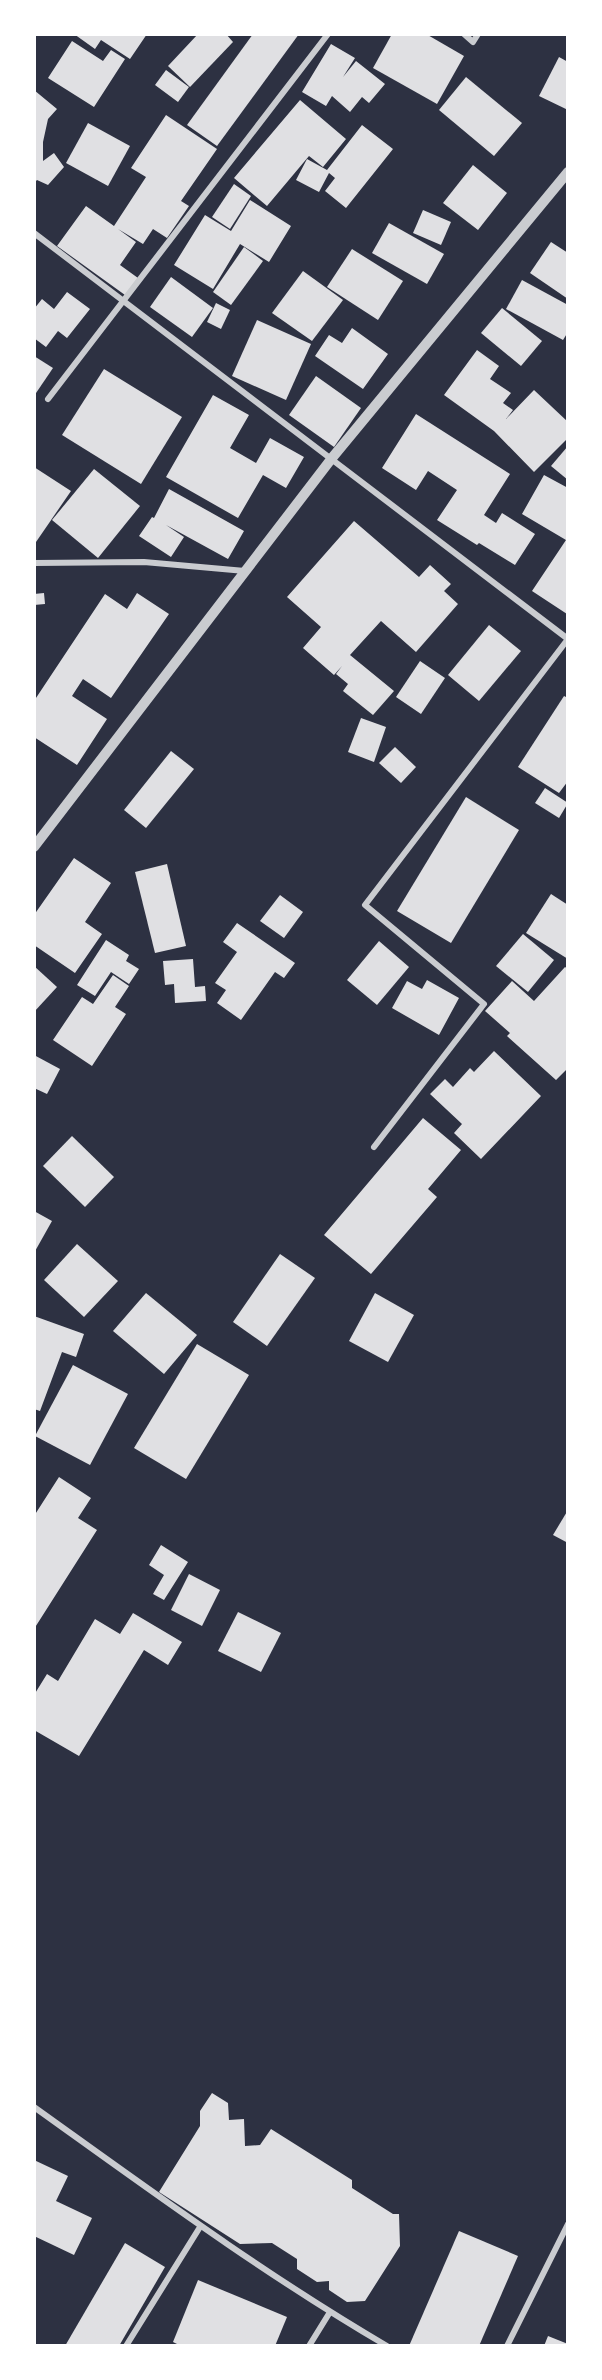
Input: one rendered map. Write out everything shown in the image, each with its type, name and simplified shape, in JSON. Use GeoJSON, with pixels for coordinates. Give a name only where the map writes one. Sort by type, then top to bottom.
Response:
{"type":"FeatureCollection","features":[{"type":"Feature","properties":{"kind":"street"},"geometry":{"type":"LineString","coordinates":[[48,399],[328,34]]}},
{"type":"Feature","properties":{"kind":"street"},"geometry":{"type":"LineString","coordinates":[[464,34],[473,42],[478,34]]}},
{"type":"Feature","properties":{"kind":"street"},"geometry":{"type":"LineString","coordinates":[[34,847],[332,458],[567,172]]}},
{"type":"Feature","properties":{"kind":"street"},"geometry":{"type":"LineString","coordinates":[[34,233],[567,639],[364,905],[484,1004],[374,1147]]}},
{"type":"Feature","properties":{"kind":"street"},"geometry":{"type":"LineString","coordinates":[[34,563],[144,562],[245,572]]}},
{"type":"Feature","properties":{"kind":"street"},"geometry":{"type":"LineString","coordinates":[[34,2107],[200,2227],[330,2312],[387,2346]]}},
{"type":"Feature","properties":{"kind":"street"},"geometry":{"type":"LineString","coordinates":[[507,2346],[567,2224]]}},
{"type":"Feature","properties":{"kind":"street"},"geometry":{"type":"LineString","coordinates":[[126,2346],[200,2227]]}},
{"type":"Feature","properties":{"kind":"street"},"geometry":{"type":"LineString","coordinates":[[309,2346],[330,2312]]}},
{"type":"Feature","properties":{"kind":"building"},"geometry":{"type":"Polygon","coordinates":[[[74,34],[147,34],[130,59],[101,40],[95,49],[74,34]]]}},
{"type":"Feature","properties":{"kind":"building"},"geometry":{"type":"Polygon","coordinates":[[[198,34],[226,34],[233,42],[190,87],[168,66],[198,34]]]}},
{"type":"Feature","properties":{"kind":"building"},"geometry":{"type":"Polygon","coordinates":[[[253,34],[299,34],[217,146],[187,125],[253,34]]]}},
{"type":"Feature","properties":{"kind":"building"},"geometry":{"type":"Polygon","coordinates":[[[392,34],[426,34],[464,56],[437,104],[373,68],[392,34]]]}},
{"type":"Feature","properties":{"kind":"building"},"geometry":{"type":"Polygon","coordinates":[[[72,41],[103,61],[111,50],[125,59],[94,107],[48,78],[72,41]]]}},
{"type":"Feature","properties":{"kind":"building"},"geometry":{"type":"Polygon","coordinates":[[[331,44],[355,58],[343,77],[356,61],[385,84],[369,103],[362,97],[350,112],[332,96],[326,106],[302,92],[331,44]]]}},
{"type":"Feature","properties":{"kind":"building"},"geometry":{"type":"Polygon","coordinates":[[[559,57],[568,62],[568,110],[539,96],[559,57]]]}},
{"type":"Feature","properties":{"kind":"building"},"geometry":{"type":"Polygon","coordinates":[[[166,70],[189,87],[178,102],[155,85],[166,70]]]}},
{"type":"Feature","properties":{"kind":"building"},"geometry":{"type":"Polygon","coordinates":[[[466,77],[522,123],[494,156],[439,110],[466,77]]]}},
{"type":"Feature","properties":{"kind":"building"},"geometry":{"type":"Polygon","coordinates":[[[34,90],[57,109],[48,119],[43,142],[43,161],[54,153],[64,167],[48,185],[37,180],[34,183],[34,90]]]}},
{"type":"Feature","properties":{"kind":"building"},"geometry":{"type":"Polygon","coordinates":[[[300,100],[346,139],[323,167],[309,156],[267,206],[234,178],[300,100]]]}},
{"type":"Feature","properties":{"kind":"building"},"geometry":{"type":"Polygon","coordinates":[[[166,115],[217,149],[181,201],[189,206],[167,238],[153,229],[143,244],[118,229],[136,242],[120,265],[138,278],[125,295],[57,246],[86,206],[114,226],[146,177],[131,168],[166,115]]]}},
{"type":"Feature","properties":{"kind":"building"},"geometry":{"type":"Polygon","coordinates":[[[88,123],[130,146],[108,186],[66,163],[88,123]]]}},
{"type":"Feature","properties":{"kind":"building"},"geometry":{"type":"Polygon","coordinates":[[[362,125],[393,149],[346,208],[325,191],[335,178],[329,173],[319,192],[296,180],[307,159],[327,170],[362,125]]]}},
{"type":"Feature","properties":{"kind":"building"},"geometry":{"type":"Polygon","coordinates":[[[473,165],[507,193],[478,230],[443,203],[473,165]]]}},
{"type":"Feature","properties":{"kind":"building"},"geometry":{"type":"Polygon","coordinates":[[[234,184],[251,196],[230,229],[212,217],[234,184]]]}},
{"type":"Feature","properties":{"kind":"building"},"geometry":{"type":"Polygon","coordinates":[[[250,200],[291,226],[269,262],[240,244],[213,289],[174,265],[205,215],[231,231],[250,200]]]}},
{"type":"Feature","properties":{"kind":"building"},"geometry":{"type":"Polygon","coordinates":[[[423,210],[451,222],[441,245],[413,233],[423,210]]]}},
{"type":"Feature","properties":{"kind":"building"},"geometry":{"type":"Polygon","coordinates":[[[389,223],[444,254],[427,284],[372,253],[389,223]]]}},
{"type":"Feature","properties":{"kind":"building"},"geometry":{"type":"Polygon","coordinates":[[[551,242],[568,253],[568,299],[530,273],[551,242]]]}},
{"type":"Feature","properties":{"kind":"building"},"geometry":{"type":"Polygon","coordinates":[[[244,247],[263,261],[231,305],[213,292],[244,247]]]}},
{"type":"Feature","properties":{"kind":"building"},"geometry":{"type":"Polygon","coordinates":[[[352,249],[403,281],[378,320],[327,287],[352,249]]]}},
{"type":"Feature","properties":{"kind":"building"},"geometry":{"type":"Polygon","coordinates":[[[303,271],[343,300],[312,341],[272,313],[303,271]]]}},
{"type":"Feature","properties":{"kind":"building"},"geometry":{"type":"Polygon","coordinates":[[[171,277],[213,308],[192,337],[150,307],[171,277]]]}},
{"type":"Feature","properties":{"kind":"building"},"geometry":{"type":"Polygon","coordinates":[[[522,280],[568,305],[568,332],[563,340],[506,309],[522,280]]]}},
{"type":"Feature","properties":{"kind":"building"},"geometry":{"type":"Polygon","coordinates":[[[67,292],[90,309],[67,338],[58,331],[46,347],[34,338],[34,309],[42,299],[54,309],[67,292]]]}},
{"type":"Feature","properties":{"kind":"building"},"geometry":{"type":"Polygon","coordinates":[[[216,303],[230,310],[221,329],[207,322],[216,303]]]}},
{"type":"Feature","properties":{"kind":"building"},"geometry":{"type":"Polygon","coordinates":[[[502,308],[542,341],[521,366],[481,333],[502,308]]]}},
{"type":"Feature","properties":{"kind":"building"},"geometry":{"type":"Polygon","coordinates":[[[257,320],[311,344],[286,400],[232,376],[257,320]]]}},
{"type":"Feature","properties":{"kind":"building"},"geometry":{"type":"Polygon","coordinates":[[[352,328],[388,354],[363,389],[315,356],[329,335],[342,343],[352,328]]]}},
{"type":"Feature","properties":{"kind":"building"},"geometry":{"type":"Polygon","coordinates":[[[477,350],[499,366],[490,379],[511,393],[503,403],[513,410],[506,419],[534,390],[568,422],[568,438],[534,472],[494,431],[444,395],[477,350]]]}},
{"type":"Feature","properties":{"kind":"building"},"geometry":{"type":"Polygon","coordinates":[[[34,356],[53,368],[34,396],[34,356]]]}},
{"type":"Feature","properties":{"kind":"building"},"geometry":{"type":"Polygon","coordinates":[[[104,369],[182,417],[141,484],[62,435],[104,369]]]}},
{"type":"Feature","properties":{"kind":"building"},"geometry":{"type":"Polygon","coordinates":[[[316,376],[361,408],[334,447],[289,415],[316,376]]]}},
{"type":"Feature","properties":{"kind":"building"},"geometry":{"type":"Polygon","coordinates":[[[213,395],[249,415],[230,448],[256,463],[270,438],[304,457],[286,488],[263,475],[238,518],[166,477],[213,395]]]}},
{"type":"Feature","properties":{"kind":"building"},"geometry":{"type":"Polygon","coordinates":[[[416,414],[510,474],[484,515],[496,523],[502,513],[535,534],[515,565],[437,520],[457,490],[428,471],[416,490],[382,468],[416,414]]]}},
{"type":"Feature","properties":{"kind":"building"},"geometry":{"type":"Polygon","coordinates":[[[568,446],[568,480],[551,466],[568,446]]]}},
{"type":"Feature","properties":{"kind":"building"},"geometry":{"type":"Polygon","coordinates":[[[34,467],[71,491],[36,542],[34,541],[34,467]]]}},
{"type":"Feature","properties":{"kind":"building"},"geometry":{"type":"Polygon","coordinates":[[[94,469],[140,506],[98,558],[52,520],[94,469]]]}},
{"type":"Feature","properties":{"kind":"building"},"geometry":{"type":"Polygon","coordinates":[[[544,475],[568,488],[567,614],[532,591],[566,540],[522,514],[544,475]]]}},
{"type":"Feature","properties":{"kind":"building"},"geometry":{"type":"Polygon","coordinates":[[[169,489],[244,531],[228,559],[166,525],[184,537],[171,557],[139,536],[152,517],[154,518],[169,489]]]}},
{"type":"Feature","properties":{"kind":"building"},"geometry":{"type":"Polygon","coordinates":[[[354,521],[419,577],[430,565],[451,584],[444,591],[458,604],[416,652],[381,621],[350,655],[394,691],[373,715],[343,691],[348,684],[336,674],[342,666],[334,675],[303,648],[321,627],[287,597],[354,521]]]}},
{"type":"Feature","properties":{"kind":"building"},"geometry":{"type":"Polygon","coordinates":[[[44,593],[45,604],[34,605],[34,594],[44,593]]]}},
{"type":"Feature","properties":{"kind":"building"},"geometry":{"type":"Polygon","coordinates":[[[137,593],[169,614],[111,698],[83,679],[72,696],[107,719],[77,765],[34,737],[34,701],[105,594],[127,609],[137,593]]]}},
{"type":"Feature","properties":{"kind":"building"},"geometry":{"type":"Polygon","coordinates":[[[489,625],[521,651],[479,701],[448,675],[489,625]]]}},
{"type":"Feature","properties":{"kind":"building"},"geometry":{"type":"Polygon","coordinates":[[[420,661],[445,678],[421,714],[396,697],[420,661]]]}},
{"type":"Feature","properties":{"kind":"building"},"geometry":{"type":"Polygon","coordinates":[[[564,696],[568,698],[568,781],[559,793],[518,767],[564,696]]]}},
{"type":"Feature","properties":{"kind":"building"},"geometry":{"type":"Polygon","coordinates":[[[361,718],[386,727],[374,762],[348,752],[361,718]]]}},
{"type":"Feature","properties":{"kind":"building"},"geometry":{"type":"Polygon","coordinates":[[[395,747],[416,767],[401,783],[379,763],[395,747]]]}},
{"type":"Feature","properties":{"kind":"building"},"geometry":{"type":"Polygon","coordinates":[[[171,751],[194,769],[146,828],[124,810],[171,751]]]}},
{"type":"Feature","properties":{"kind":"building"},"geometry":{"type":"Polygon","coordinates":[[[545,788],[568,803],[559,818],[535,803],[545,788]]]}},
{"type":"Feature","properties":{"kind":"building"},"geometry":{"type":"Polygon","coordinates":[[[466,797],[519,830],[451,943],[397,911],[466,797]]]}},
{"type":"Feature","properties":{"kind":"building"},"geometry":{"type":"Polygon","coordinates":[[[74,858],[111,883],[85,922],[102,934],[75,973],[34,945],[34,915],[74,858]]]}},
{"type":"Feature","properties":{"kind":"building"},"geometry":{"type":"Polygon","coordinates":[[[167,864],[186,946],[155,953],[135,872],[167,864]]]}},
{"type":"Feature","properties":{"kind":"building"},"geometry":{"type":"Polygon","coordinates":[[[551,894],[568,905],[568,959],[526,933],[551,894]]]}},
{"type":"Feature","properties":{"kind":"building"},"geometry":{"type":"Polygon","coordinates":[[[280,895],[303,912],[284,938],[260,921],[280,895]]]}},
{"type":"Feature","properties":{"kind":"building"},"geometry":{"type":"Polygon","coordinates":[[[237,923],[295,963],[284,978],[275,972],[241,1020],[217,1003],[226,990],[215,983],[237,952],[223,942],[237,923]]]}},
{"type":"Feature","properties":{"kind":"building"},"geometry":{"type":"Polygon","coordinates":[[[523,934],[554,960],[528,992],[496,966],[523,934]]]}},
{"type":"Feature","properties":{"kind":"building"},"geometry":{"type":"Polygon","coordinates":[[[106,940],[129,955],[126,961],[139,969],[129,984],[111,972],[95,996],[77,985],[106,940]]]}},
{"type":"Feature","properties":{"kind":"building"},"geometry":{"type":"Polygon","coordinates":[[[379,941],[409,967],[377,1005],[347,980],[379,941]]]}},
{"type":"Feature","properties":{"kind":"building"},"geometry":{"type":"Polygon","coordinates":[[[193,959],[195,987],[205,986],[206,1001],[175,1003],[174,984],[165,985],[163,961],[193,959]]]}},
{"type":"Feature","properties":{"kind":"building"},"geometry":{"type":"Polygon","coordinates":[[[34,966],[57,987],[34,1012],[34,966]]]}},
{"type":"Feature","properties":{"kind":"building"},"geometry":{"type":"Polygon","coordinates":[[[565,967],[568,969],[568,1068],[556,1080],[507,1036],[510,1033],[485,1011],[512,981],[534,1001],[565,967]]]}},
{"type":"Feature","properties":{"kind":"building"},"geometry":{"type":"Polygon","coordinates":[[[113,975],[129,986],[115,1007],[126,1014],[92,1066],[53,1040],[82,997],[93,1004],[113,975]]]}},
{"type":"Feature","properties":{"kind":"building"},"geometry":{"type":"Polygon","coordinates":[[[427,980],[459,998],[439,1035],[392,1008],[407,981],[422,989],[427,980]]]}},
{"type":"Feature","properties":{"kind":"building"},"geometry":{"type":"Polygon","coordinates":[[[494,1051],[541,1096],[481,1159],[454,1133],[462,1124],[430,1094],[445,1079],[453,1087],[470,1068],[474,1072],[494,1051]]]}},
{"type":"Feature","properties":{"kind":"building"},"geometry":{"type":"Polygon","coordinates":[[[34,1055],[60,1069],[47,1094],[34,1088],[34,1055]]]}},
{"type":"Feature","properties":{"kind":"building"},"geometry":{"type":"Polygon","coordinates":[[[423,1118],[461,1150],[428,1189],[437,1197],[371,1274],[324,1235],[423,1118]]]}},
{"type":"Feature","properties":{"kind":"building"},"geometry":{"type":"Polygon","coordinates":[[[72,1136],[114,1177],[85,1207],[43,1166],[72,1136]]]}},
{"type":"Feature","properties":{"kind":"building"},"geometry":{"type":"Polygon","coordinates":[[[34,1211],[52,1221],[34,1253],[34,1211]]]}},
{"type":"Feature","properties":{"kind":"building"},"geometry":{"type":"Polygon","coordinates":[[[77,1244],[118,1281],[84,1317],[44,1280],[77,1244]]]}},
{"type":"Feature","properties":{"kind":"building"},"geometry":{"type":"Polygon","coordinates":[[[280,1254],[315,1278],[267,1346],[233,1322],[280,1254]]]}},
{"type":"Feature","properties":{"kind":"building"},"geometry":{"type":"Polygon","coordinates":[[[146,1293],[197,1335],[164,1374],[113,1331],[146,1293]]]}},
{"type":"Feature","properties":{"kind":"building"},"geometry":{"type":"Polygon","coordinates":[[[375,1293],[414,1315],[388,1362],[349,1341],[375,1293]]]}},
{"type":"Feature","properties":{"kind":"building"},"geometry":{"type":"Polygon","coordinates":[[[34,1316],[84,1334],[76,1357],[62,1352],[40,1411],[34,1409],[34,1316]]]}},
{"type":"Feature","properties":{"kind":"building"},"geometry":{"type":"Polygon","coordinates":[[[197,1344],[249,1375],[186,1479],[134,1448],[197,1344]]]}},
{"type":"Feature","properties":{"kind":"building"},"geometry":{"type":"Polygon","coordinates":[[[73,1365],[128,1394],[90,1465],[35,1436],[73,1365]]]}},
{"type":"Feature","properties":{"kind":"building"},"geometry":{"type":"Polygon","coordinates":[[[59,1477],[91,1498],[78,1518],[97,1530],[34,1629],[34,1516],[59,1477]]]}},
{"type":"Feature","properties":{"kind":"building"},"geometry":{"type":"Polygon","coordinates":[[[568,1510],[568,1543],[553,1535],[568,1510]]]}},
{"type":"Feature","properties":{"kind":"building"},"geometry":{"type":"Polygon","coordinates":[[[161,1545],[188,1562],[164,1600],[153,1594],[164,1575],[149,1565],[161,1545]]]}},
{"type":"Feature","properties":{"kind":"building"},"geometry":{"type":"Polygon","coordinates":[[[189,1574],[220,1590],[202,1626],[171,1610],[189,1574]]]}},
{"type":"Feature","properties":{"kind":"building"},"geometry":{"type":"Polygon","coordinates":[[[238,1612],[281,1633],[261,1672],[218,1651],[238,1612]]]}},
{"type":"Feature","properties":{"kind":"building"},"geometry":{"type":"Polygon","coordinates":[[[133,1613],[182,1642],[168,1665],[144,1650],[79,1756],[34,1730],[34,1695],[47,1674],[58,1681],[95,1619],[120,1634],[133,1613]]]}},
{"type":"Feature","properties":{"kind":"building"},"geometry":{"type":"Polygon","coordinates":[[[212,2093],[228,2103],[229,2120],[244,2119],[245,2146],[260,2145],[271,2129],[352,2180],[352,2188],[393,2214],[399,2214],[400,2246],[365,2301],[347,2302],[329,2290],[329,2281],[317,2282],[297,2269],[297,2259],[272,2243],[240,2244],[159,2192],[200,2126],[200,2111],[212,2093]]]}},
{"type":"Feature","properties":{"kind":"building"},"geometry":{"type":"Polygon","coordinates":[[[34,2160],[68,2176],[56,2201],[92,2218],[74,2255],[34,2236],[34,2160]]]}},
{"type":"Feature","properties":{"kind":"building"},"geometry":{"type":"Polygon","coordinates":[[[459,2231],[518,2256],[479,2346],[409,2346],[459,2231]]]}},
{"type":"Feature","properties":{"kind":"building"},"geometry":{"type":"Polygon","coordinates":[[[125,2243],[165,2267],[119,2346],[65,2346],[125,2243]]]}},
{"type":"Feature","properties":{"kind":"building"},"geometry":{"type":"Polygon","coordinates":[[[198,2280],[287,2317],[275,2346],[181,2346],[173,2342],[198,2280]]]}},
{"type":"Feature","properties":{"kind":"building"},"geometry":{"type":"Polygon","coordinates":[[[548,2336],[568,2344],[568,2346],[544,2346],[548,2336]]]}}]}
